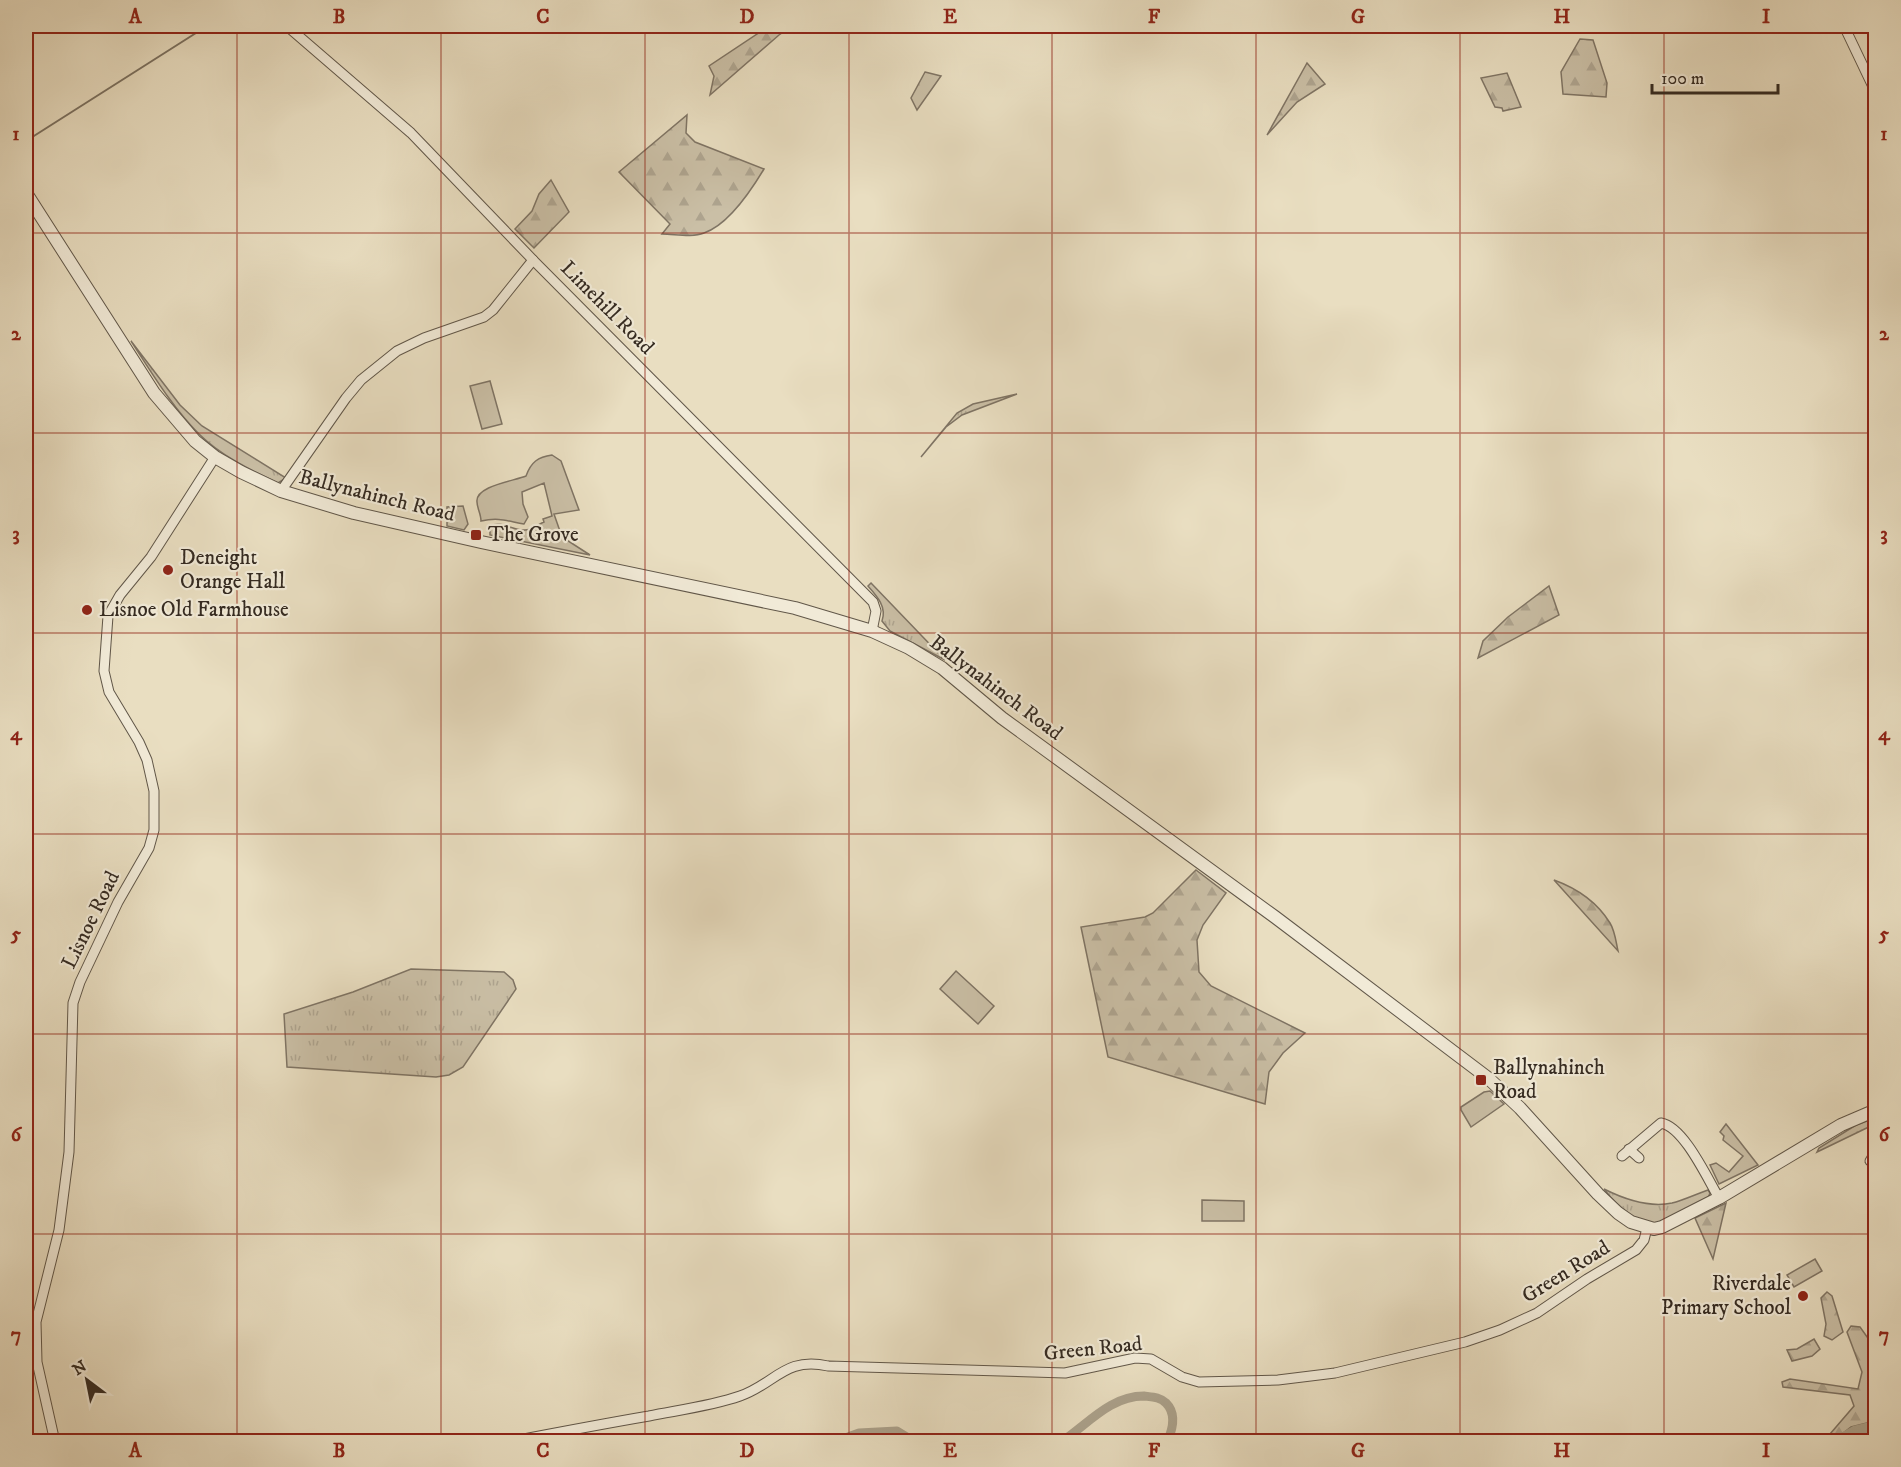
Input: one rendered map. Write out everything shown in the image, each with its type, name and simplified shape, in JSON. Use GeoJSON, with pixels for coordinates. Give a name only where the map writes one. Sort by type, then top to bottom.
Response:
{"type":"FeatureCollection","features":[{"type":"Feature","properties":{"kind":"street","name":"Limehill Road"},"geometry":{"type":"LineString","coordinates":[[287,26],[411,133],[533,260],[873,602],[876,609],[872,631]]}},
{"type":"Feature","properties":{"kind":"street"},"geometry":{"type":"LineString","coordinates":[[1844,26],[1875,93]]}},
{"type":"Feature","properties":{"kind":"street","name":"Ballynahinch Road"},"geometry":{"type":"LineString","coordinates":[[26,193],[154,393],[195,441],[215,457],[281,491],[354,513],[795,608],[872,631],[909,648],[942,668],[1002,718],[1284,924],[1481,1073],[1512,1100],[1611,1206],[1630,1222],[1647,1228]]}},
{"type":"Feature","properties":{"kind":"street"},"geometry":{"type":"LineString","coordinates":[[281,491],[361,380],[397,351],[424,338],[484,317],[493,310],[533,260]]}},
{"type":"Feature","properties":{"kind":"street","name":"Lisnoe Road"},"geometry":{"type":"LineString","coordinates":[[55,1442],[37,1362],[36,1322],[59,1230],[69,1152],[73,1003],[118,902],[149,848],[154,830],[154,791],[147,760],[109,692],[104,671],[108,616],[120,595],[151,557],[215,457]]}},
{"type":"Feature","properties":{"kind":"street"},"geometry":{"type":"LineString","coordinates":[[1647,1228],[1662,1227],[1719,1198],[1841,1125],[1875,1110]]}},
{"type":"Feature","properties":{"kind":"street"},"geometry":{"type":"LineString","coordinates":[[1639,1158],[1626,1153],[1661,1123],[1669,1124],[1692,1152],[1719,1198]]}},
{"type":"Feature","properties":{"kind":"street"},"geometry":{"type":"LineString","coordinates":[[1870,1161],[1875,1151]]}},
{"type":"Feature","properties":{"kind":"street","name":"Green Road"},"geometry":{"type":"LineString","coordinates":[[508,1442],[690,1408],[741,1396],[793,1366],[803,1363],[1065,1373],[1135,1358],[1151,1359],[1182,1377],[1199,1382],[1278,1380],[1335,1373],[1465,1342],[1500,1330],[1537,1313],[1587,1279],[1636,1250],[1644,1240],[1647,1228]]}},
{"type":"Feature","properties":{"kind":"green space"},"geometry":{"type":"Polygon","coordinates":[[[769,26],[794,26],[796,28],[788,29],[779,35],[710,95],[714,76],[709,66],[769,26]]]}},
{"type":"Feature","properties":{"kind":"green space"},"geometry":{"type":"Polygon","coordinates":[[[1580,39],[1593,40],[1607,83],[1606,97],[1563,94],[1561,72],[1580,39]]]}},
{"type":"Feature","properties":{"kind":"green space"},"geometry":{"type":"Polygon","coordinates":[[[1307,63],[1325,84],[1297,102],[1267,135],[1307,63]]]}},
{"type":"Feature","properties":{"kind":"green space"},"geometry":{"type":"Polygon","coordinates":[[[925,72],[941,76],[917,110],[911,98],[925,72]]]}},
{"type":"Feature","properties":{"kind":"green space"},"geometry":{"type":"Polygon","coordinates":[[[1507,73],[1521,107],[1503,111],[1502,108],[1495,107],[1481,78],[1507,73]]]}},
{"type":"Feature","properties":{"kind":"green space"},"geometry":{"type":"Polygon","coordinates":[[[687,115],[686,133],[695,142],[764,169],[738,206],[713,229],[694,235],[662,234],[670,224],[619,172],[687,115]]]}},
{"type":"Feature","properties":{"kind":"green space"},"geometry":{"type":"Polygon","coordinates":[[[551,180],[569,212],[534,248],[515,229],[532,211],[539,194],[551,180]]]}},
{"type":"Feature","properties":{"kind":"green space"},"geometry":{"type":"Polygon","coordinates":[[[131,341],[180,405],[202,426],[286,478],[278,483],[236,462],[207,442],[171,401],[131,341]]]}},
{"type":"Feature","properties":{"kind":"green space"},"geometry":{"type":"Polygon","coordinates":[[[490,381],[502,424],[482,429],[470,386],[490,381]]]}},
{"type":"Feature","properties":{"kind":"green space"},"geometry":{"type":"Polygon","coordinates":[[[1017,394],[962,415],[946,427],[921,457],[957,413],[973,404],[1017,394]]]}},
{"type":"Feature","properties":{"kind":"green space"},"geometry":{"type":"Polygon","coordinates":[[[552,455],[561,461],[579,510],[554,514],[562,537],[590,555],[490,535],[490,526],[494,524],[527,530],[552,516],[544,483],[522,492],[523,504],[528,517],[524,524],[498,519],[481,521],[477,502],[482,492],[526,476],[536,461],[552,455]]]}},
{"type":"Feature","properties":{"kind":"green space"},"geometry":{"type":"Polygon","coordinates":[[[463,506],[468,524],[464,530],[447,526],[447,507],[463,506]]]}},
{"type":"Feature","properties":{"kind":"green space"},"geometry":{"type":"Polygon","coordinates":[[[871,583],[945,660],[890,631],[882,621],[883,611],[880,602],[868,586],[871,583]]]}},
{"type":"Feature","properties":{"kind":"green space"},"geometry":{"type":"Polygon","coordinates":[[[1549,586],[1559,615],[1478,658],[1483,641],[1508,617],[1549,586]]]}},
{"type":"Feature","properties":{"kind":"green space"},"geometry":{"type":"Polygon","coordinates":[[[1196,870],[1226,893],[1203,925],[1197,940],[1199,972],[1211,986],[1305,1033],[1283,1053],[1269,1072],[1265,1104],[1108,1057],[1081,927],[1145,917],[1153,913],[1196,870]]]}},
{"type":"Feature","properties":{"kind":"green space"},"geometry":{"type":"Polygon","coordinates":[[[1554,880],[1578,892],[1605,915],[1612,926],[1618,951],[1554,880]]]}},
{"type":"Feature","properties":{"kind":"green space"},"geometry":{"type":"Polygon","coordinates":[[[411,969],[504,972],[513,980],[516,989],[463,1067],[449,1075],[436,1077],[287,1067],[284,1014],[353,992],[411,969]]]}},
{"type":"Feature","properties":{"kind":"green space"},"geometry":{"type":"Polygon","coordinates":[[[956,971],[994,1006],[978,1024],[940,989],[956,971]]]}},
{"type":"Feature","properties":{"kind":"green space"},"geometry":{"type":"Polygon","coordinates":[[[1490,1091],[1504,1104],[1471,1127],[1461,1107],[1484,1092],[1490,1091]]]}},
{"type":"Feature","properties":{"kind":"green space"},"geometry":{"type":"Polygon","coordinates":[[[1875,1118],[1875,1124],[1817,1152],[1819,1148],[1856,1125],[1875,1118]]]}},
{"type":"Feature","properties":{"kind":"green space"},"geometry":{"type":"Polygon","coordinates":[[[1726,1124],[1758,1165],[1719,1184],[1710,1165],[1716,1163],[1729,1172],[1743,1156],[1723,1140],[1724,1136],[1720,1132],[1726,1124]]]}},
{"type":"Feature","properties":{"kind":"green space"},"geometry":{"type":"Polygon","coordinates":[[[1604,1189],[1628,1199],[1654,1204],[1672,1203],[1708,1190],[1710,1193],[1708,1198],[1679,1215],[1654,1223],[1645,1222],[1629,1214],[1604,1189]]]}},
{"type":"Feature","properties":{"kind":"green space"},"geometry":{"type":"Polygon","coordinates":[[[1202,1200],[1244,1201],[1244,1221],[1202,1221],[1202,1200]]]}},
{"type":"Feature","properties":{"kind":"green space"},"geometry":{"type":"Polygon","coordinates":[[[1726,1203],[1713,1259],[1695,1218],[1726,1203]]]}},
{"type":"Feature","properties":{"kind":"green space"},"geometry":{"type":"Polygon","coordinates":[[[1815,1259],[1822,1271],[1794,1287],[1787,1275],[1815,1259]]]}},
{"type":"Feature","properties":{"kind":"green space"},"geometry":{"type":"Polygon","coordinates":[[[1827,1292],[1832,1296],[1843,1332],[1832,1340],[1824,1336],[1826,1324],[1821,1298],[1827,1292]]]}},
{"type":"Feature","properties":{"kind":"green space"},"geometry":{"type":"Polygon","coordinates":[[[1851,1326],[1860,1327],[1875,1348],[1875,1421],[1851,1427],[1833,1441],[1824,1441],[1854,1406],[1850,1395],[1783,1387],[1782,1382],[1790,1379],[1858,1389],[1862,1372],[1847,1332],[1851,1326]]]}},
{"type":"Feature","properties":{"kind":"green space"},"geometry":{"type":"Polygon","coordinates":[[[1814,1339],[1820,1349],[1812,1356],[1792,1361],[1787,1350],[1797,1349],[1814,1339]]]}},
{"type":"Feature","properties":{"kind":"waterway"},"geometry":{"type":"LineString","coordinates":[[26,141],[207,26]]}},
{"type":"Feature","properties":{"kind":"waterway"},"geometry":{"type":"LineString","coordinates":[[1061,1442],[1110,1406],[1132,1397],[1144,1396],[1161,1400],[1172,1412],[1173,1422],[1167,1442]]}},
{"type":"Feature","properties":{"kind":"waterway"},"geometry":{"type":"LineString","coordinates":[[1840,1442],[1856,1433],[1876,1428]]}},
{"type":"Feature","properties":{"kind":"waterway"},"geometry":{"type":"LineString","coordinates":[[848,1437],[859,1433],[897,1431],[915,1442]]}},
{"type":"Feature","properties":{"kind":"place","name":"The Grove"},"geometry":{"type":"Point","coordinates":[476,535]}},
{"type":"Feature","properties":{"kind":"place","name":"Deneight Orange Hall"},"geometry":{"type":"Point","coordinates":[168,570]}},
{"type":"Feature","properties":{"kind":"place","name":"Lisnoe Old Farmhouse"},"geometry":{"type":"Point","coordinates":[87,610]}},
{"type":"Feature","properties":{"kind":"place","name":"Ballynahinch Road"},"geometry":{"type":"Point","coordinates":[1481,1080]}},
{"type":"Feature","properties":{"kind":"place","name":"Riverdale Primary School"},"geometry":{"type":"Point","coordinates":[1803,1296]}}]}
